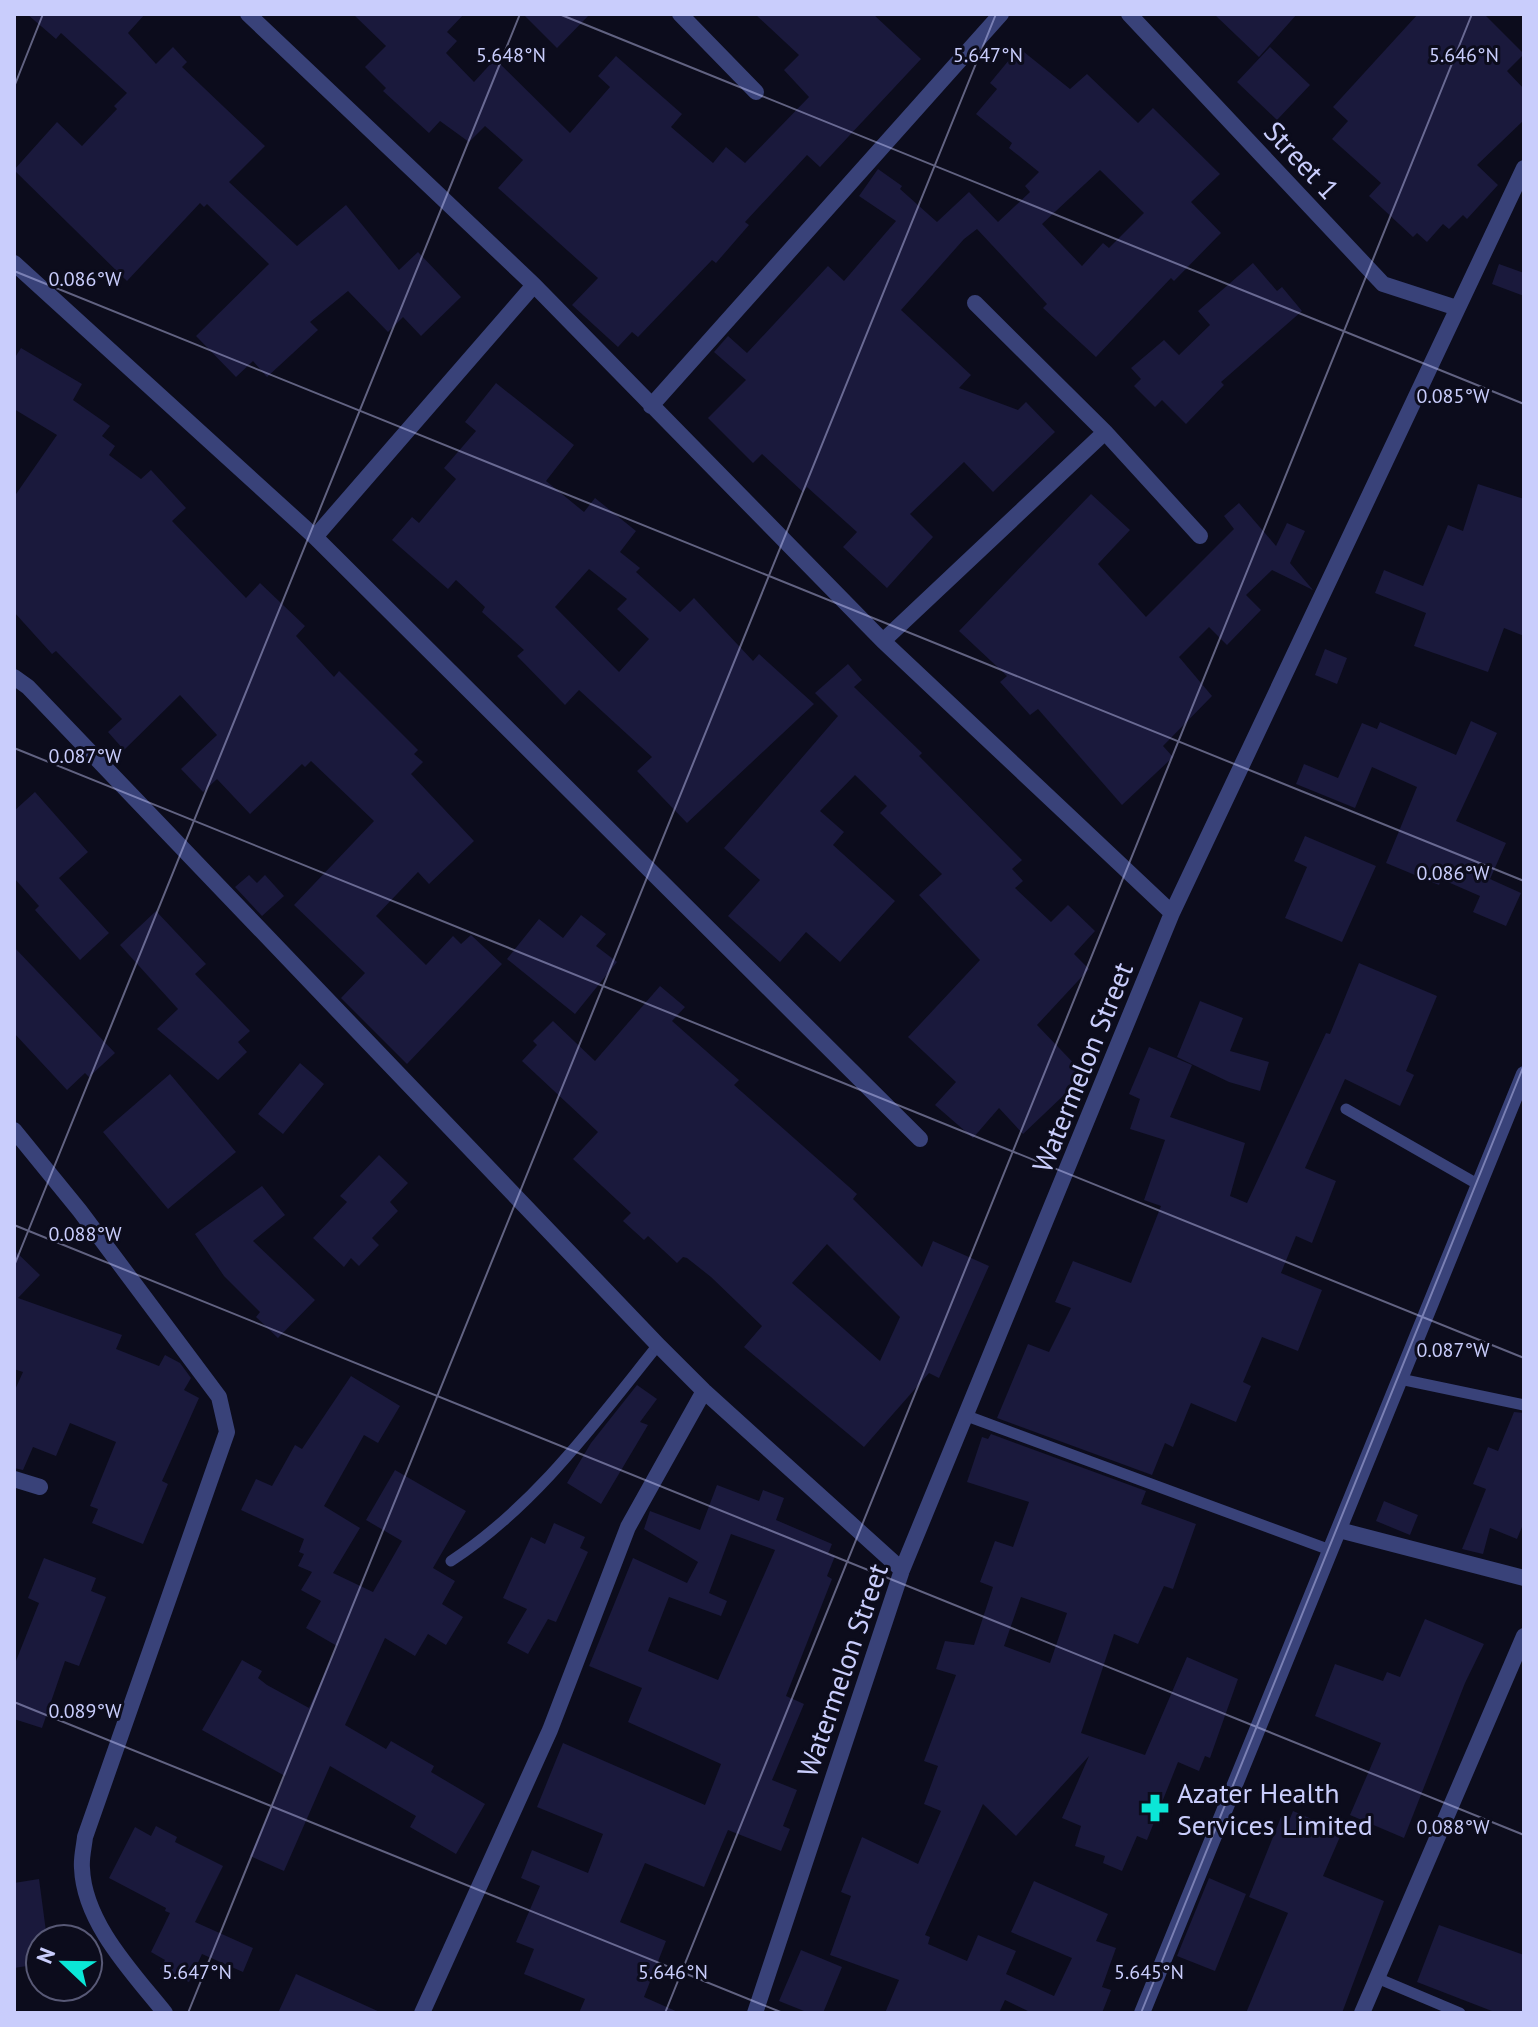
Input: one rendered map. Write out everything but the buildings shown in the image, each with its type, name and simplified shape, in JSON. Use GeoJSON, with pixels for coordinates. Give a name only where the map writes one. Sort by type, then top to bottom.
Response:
{"type":"FeatureCollection","features":[{"type":"Feature","properties":{"kind":"street"},"geometry":{"type":"LineString","coordinates":[[248,14],[534,285],[883,641],[1172,913]]}},
{"type":"Feature","properties":{"kind":"street"},"geometry":{"type":"LineString","coordinates":[[680,14],[756,92]]}},
{"type":"Feature","properties":{"kind":"street"},"geometry":{"type":"LineString","coordinates":[[651,406],[1001,14]]}},
{"type":"Feature","properties":{"kind":"street","name":"Street 1"},"geometry":{"type":"LineString","coordinates":[[1129,14],[1383,284],[1457,308]]}},
{"type":"Feature","properties":{"kind":"street","name":"Watermelon Street"},"geometry":{"type":"LineString","coordinates":[[755,2013],[902,1570],[1172,913],[1302,644],[1524,168]]}},
{"type":"Feature","properties":{"kind":"street"},"geometry":{"type":"LineString","coordinates":[[14,263],[315,537],[920,1139]]}},
{"type":"Feature","properties":{"kind":"street"},"geometry":{"type":"LineString","coordinates":[[315,537],[534,285]]}},
{"type":"Feature","properties":{"kind":"street"},"geometry":{"type":"LineString","coordinates":[[975,303],[1105,432],[1200,536]]}},
{"type":"Feature","properties":{"kind":"street"},"geometry":{"type":"LineString","coordinates":[[883,641],[1105,432]]}},
{"type":"Feature","properties":{"kind":"street"},"geometry":{"type":"LineString","coordinates":[[14,677],[28,687],[658,1345],[704,1391],[902,1570]]}},
{"type":"Feature","properties":{"kind":"street"},"geometry":{"type":"LineString","coordinates":[[1142,2013],[1524,1074]]}},
{"type":"Feature","properties":{"kind":"street"},"geometry":{"type":"LineString","coordinates":[[14,1130],[80,1211],[219,1397],[227,1432],[84,1848],[82,1869],[93,1908],[115,1950],[165,2013]]}},
{"type":"Feature","properties":{"kind":"street"},"geometry":{"type":"LineString","coordinates":[[422,2013],[550,1730],[628,1527],[704,1391]]}},
{"type":"Feature","properties":{"kind":"street"},"geometry":{"type":"LineString","coordinates":[[14,1479],[40,1487]]}},
{"type":"Feature","properties":{"kind":"street"},"geometry":{"type":"LineString","coordinates":[[1339,1530],[1524,1578]]}},
{"type":"Feature","properties":{"kind":"street"},"geometry":{"type":"LineString","coordinates":[[1362,2013],[1524,1636]]}},
{"type":"Feature","properties":{"kind":"lane"},"geometry":{"type":"LineString","coordinates":[[1346,1109],[1479,1185]]}},
{"type":"Feature","properties":{"kind":"lane"},"geometry":{"type":"LineString","coordinates":[[451,1561],[487,1537],[535,1491],[658,1345]]}},
{"type":"Feature","properties":{"kind":"lane"},"geometry":{"type":"LineString","coordinates":[[1400,1379],[1524,1405]]}},
{"type":"Feature","properties":{"kind":"lane"},"geometry":{"type":"LineString","coordinates":[[967,1416],[1330,1550]]}},
{"type":"Feature","properties":{"kind":"lane"},"geometry":{"type":"LineString","coordinates":[[1377,1978],[1460,2013]]}},
{"type":"Feature","properties":{"kind":"place","name":"Azater Health Services Limited"},"geometry":{"type":"Point","coordinates":[1155,1808]}}]}
